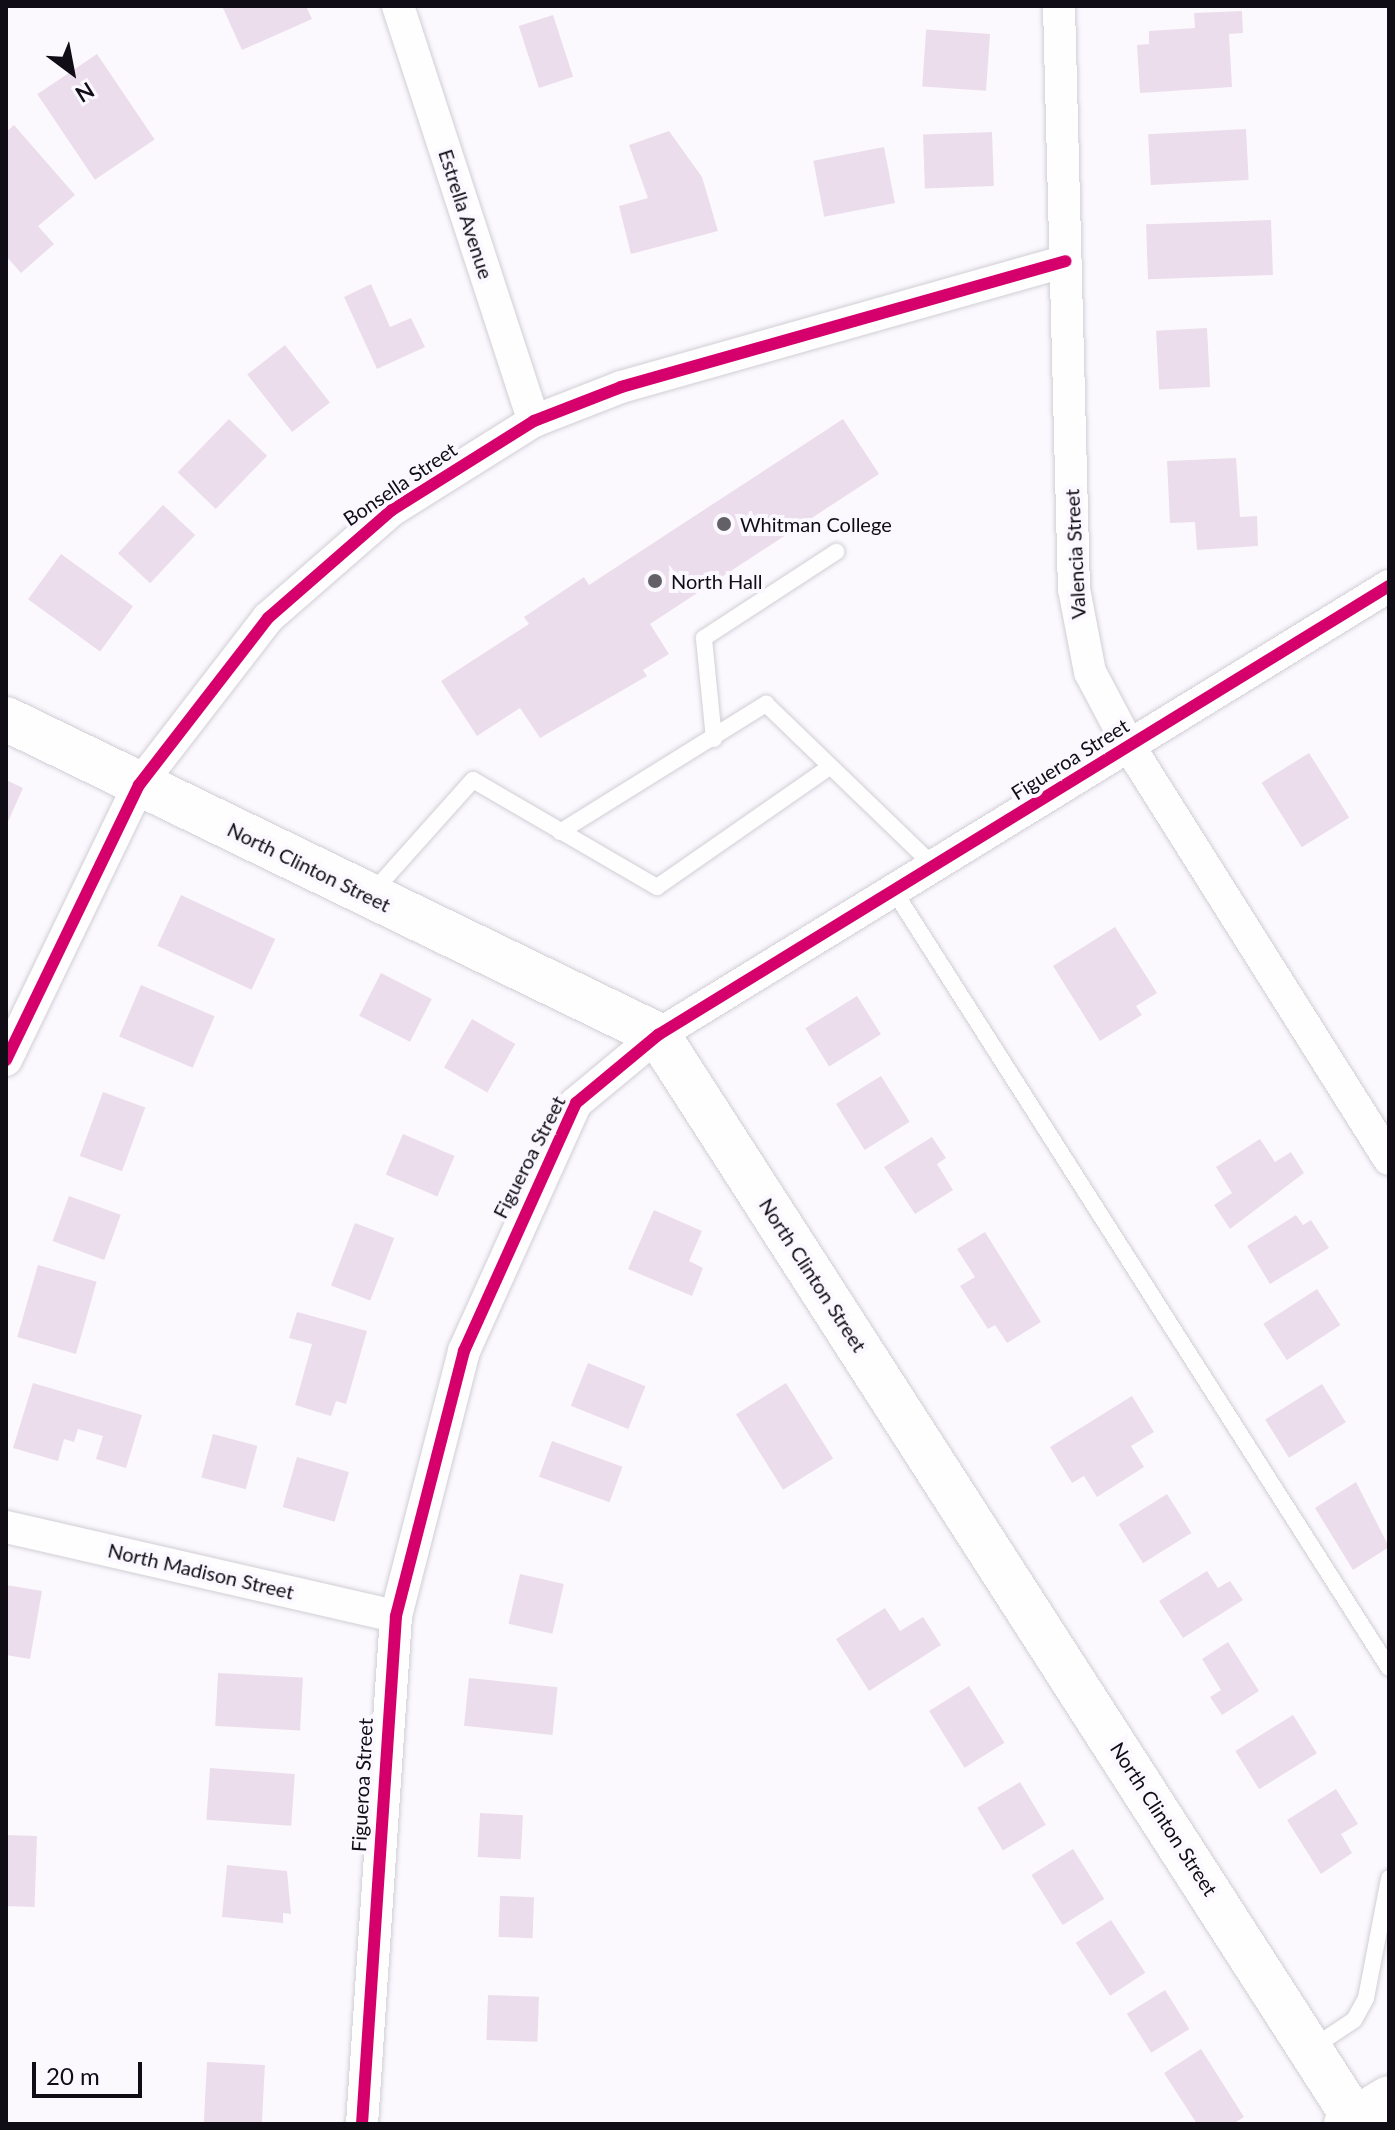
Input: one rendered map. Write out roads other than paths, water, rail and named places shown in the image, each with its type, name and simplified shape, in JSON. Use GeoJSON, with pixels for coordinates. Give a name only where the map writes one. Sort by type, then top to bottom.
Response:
{"type":"FeatureCollection","features":[{"type":"Feature","properties":{"kind":"main road","name":"North Clinton Street"},"geometry":{"type":"LineString","coordinates":[[6,719],[658,1035],[1312,2048],[1362,2116]]}},
{"type":"Feature","properties":{"kind":"street","name":"Estrella Avenue"},"geometry":{"type":"LineString","coordinates":[[398,6],[534,421]]}},
{"type":"Feature","properties":{"kind":"street","name":"Valencia Street"},"geometry":{"type":"LineString","coordinates":[[1059,6],[1078,630],[1090,672],[1129,746],[1389,1159]]}},
{"type":"Feature","properties":{"kind":"street","name":"Bonsella Street"},"geometry":{"type":"LineString","coordinates":[[6,1060],[139,785],[214,679],[328,558],[534,421],[702,361],[938,303],[1066,261]]}},
{"type":"Feature","properties":{"kind":"street","name":"Figueroa Street"},"geometry":{"type":"LineString","coordinates":[[362,2124],[396,1616],[464,1351],[537,1177],[576,1103],[658,1035],[1389,586]]}},
{"type":"Feature","properties":{"kind":"street","name":"North Madison Street"},"geometry":{"type":"LineString","coordinates":[[6,1527],[396,1616]]}},
{"type":"Feature","properties":{"kind":"lane"},"geometry":{"type":"LineString","coordinates":[[714,739],[704,638],[836,552]]}},
{"type":"Feature","properties":{"kind":"lane"},"geometry":{"type":"LineString","coordinates":[[560,832],[766,704],[828,768],[934,866]]}},
{"type":"Feature","properties":{"kind":"lane"},"geometry":{"type":"LineString","coordinates":[[369,896],[473,780],[657,887],[828,768]]}},
{"type":"Feature","properties":{"kind":"lane"},"geometry":{"type":"LineString","coordinates":[[894,891],[1389,1668]]}},
{"type":"Feature","properties":{"kind":"lane"},"geometry":{"type":"LineString","coordinates":[[1312,2048],[1354,2020],[1366,1998],[1389,1878]]}},
{"type":"Feature","properties":{"kind":"place","name":"Whitman College"},"geometry":{"type":"Point","coordinates":[724,524]}},
{"type":"Feature","properties":{"kind":"place","name":"North Hall"},"geometry":{"type":"Point","coordinates":[655,581]}}]}
